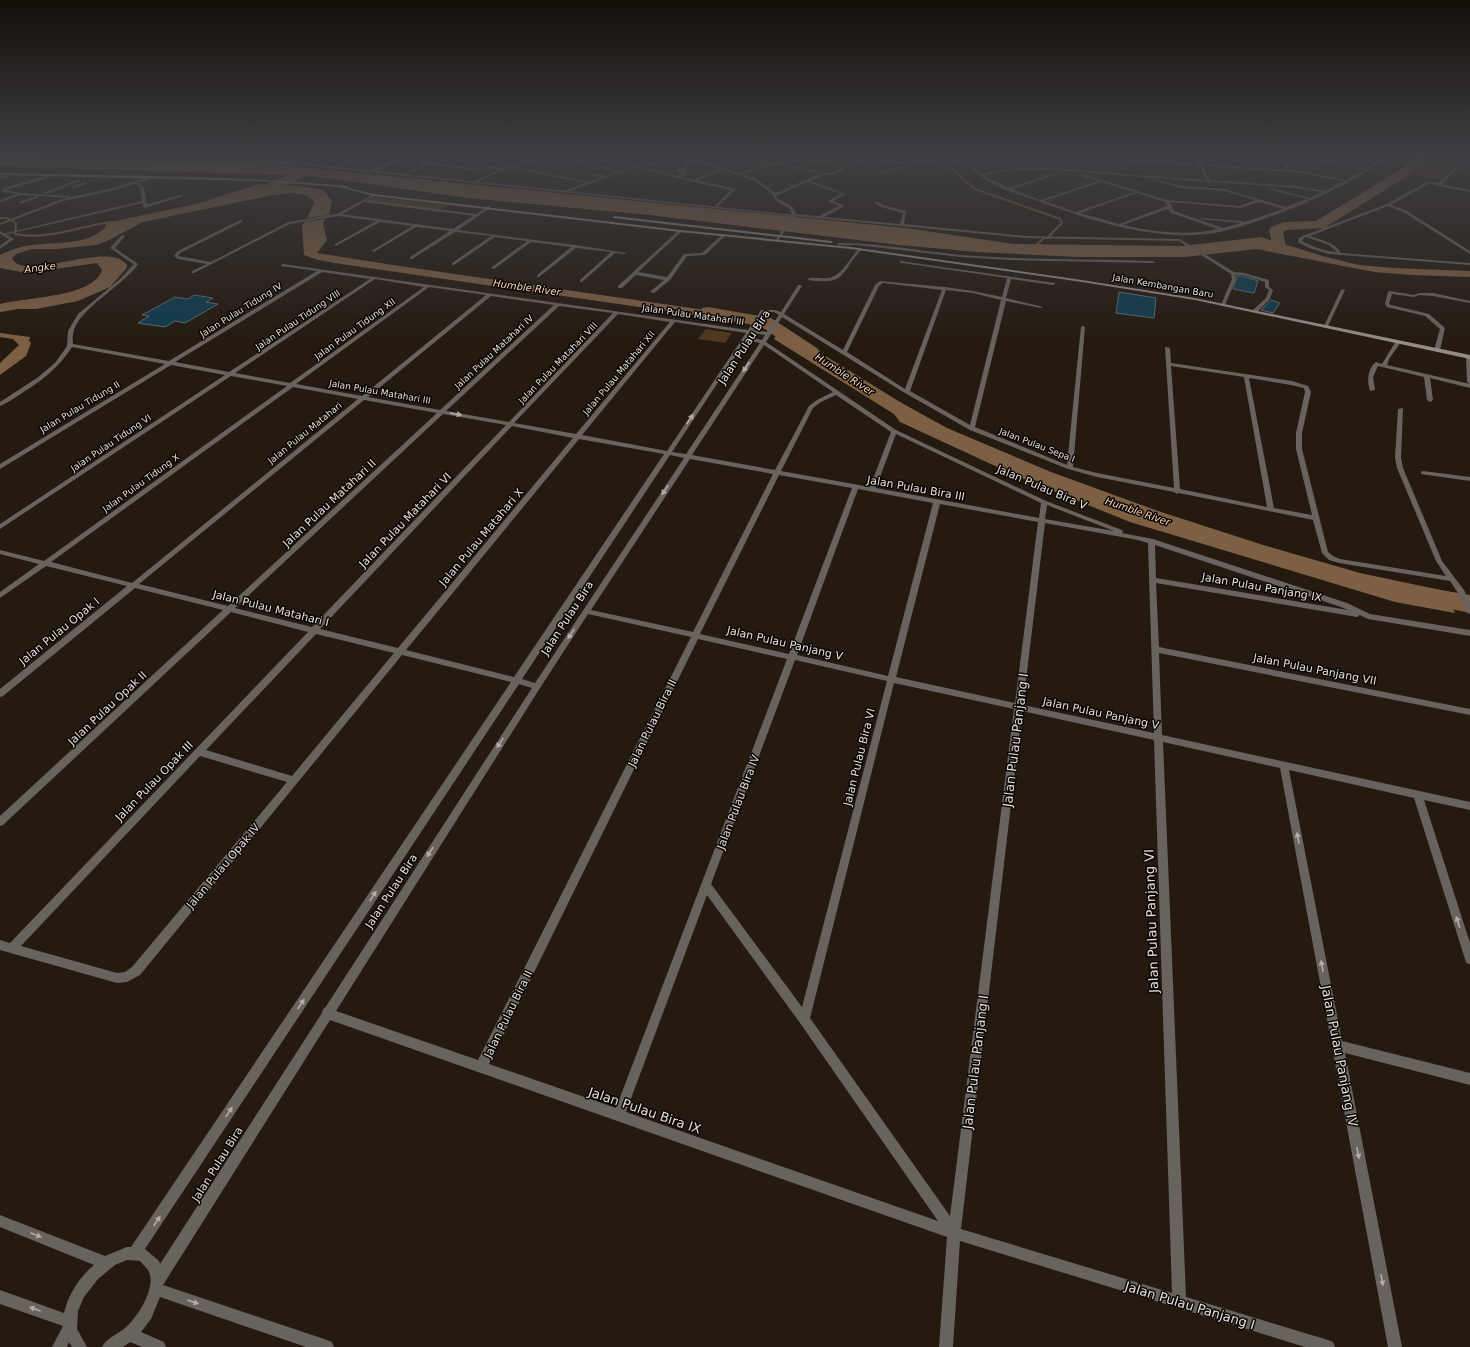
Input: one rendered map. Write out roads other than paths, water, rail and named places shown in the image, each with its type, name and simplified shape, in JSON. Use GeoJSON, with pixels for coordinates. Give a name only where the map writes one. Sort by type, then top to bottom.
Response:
{"type":"FeatureCollection","features":[{"type":"Feature","properties":{"kind":"main road","name":"Jalan Kembangan Baru"},"geometry":{"type":"LineString","coordinates":[[579,218],[860,249],[1150,291],[1255,311],[1470,357]]}},
{"type":"Feature","properties":{"kind":"main road","name":"Jalan Kembangan Baru"},"geometry":{"type":"LineString","coordinates":[[619,218],[782,234],[840,244],[851,248]]}},
{"type":"Feature","properties":{"kind":"street"},"geometry":{"type":"LineString","coordinates":[[0,224],[15,218]]}},
{"type":"Feature","properties":{"kind":"street"},"geometry":{"type":"LineString","coordinates":[[2,233],[15,232],[85,218]]}},
{"type":"Feature","properties":{"kind":"street"},"geometry":{"type":"LineString","coordinates":[[194,272],[293,221],[316,218]]}},
{"type":"Feature","properties":{"kind":"street"},"geometry":{"type":"LineString","coordinates":[[361,218],[625,253]]}},
{"type":"Feature","properties":{"kind":"street"},"geometry":{"type":"LineString","coordinates":[[412,258],[473,218]]}},
{"type":"Feature","properties":{"kind":"street"},"geometry":{"type":"LineString","coordinates":[[777,241],[792,218]]}},
{"type":"Feature","properties":{"kind":"street"},"geometry":{"type":"LineString","coordinates":[[819,218],[1046,238],[1181,240],[1211,257],[1233,273],[1244,274],[1267,281],[1267,287],[1271,290],[1268,298],[1255,311]]}},
{"type":"Feature","properties":{"kind":"street"},"geometry":{"type":"LineString","coordinates":[[902,226],[904,218]]}},
{"type":"Feature","properties":{"kind":"street"},"geometry":{"type":"LineString","coordinates":[[1093,218],[1119,226],[1176,234],[1200,234],[1225,230],[1261,218]]}},
{"type":"Feature","properties":{"kind":"street"},"geometry":{"type":"LineString","coordinates":[[1119,226],[1140,218]]}},
{"type":"Feature","properties":{"kind":"street"},"geometry":{"type":"LineString","coordinates":[[1188,218],[1246,223]]}},
{"type":"Feature","properties":{"kind":"street"},"geometry":{"type":"LineString","coordinates":[[1188,218],[1225,230]]}},
{"type":"Feature","properties":{"kind":"street"},"geometry":{"type":"LineString","coordinates":[[1354,218],[1306,236],[1300,240],[1306,246],[1323,252],[1470,264]]}},
{"type":"Feature","properties":{"kind":"street"},"geometry":{"type":"LineString","coordinates":[[1415,218],[1470,253]]}},
{"type":"Feature","properties":{"kind":"street"},"geometry":{"type":"LineString","coordinates":[[336,245],[379,220]]}},
{"type":"Feature","properties":{"kind":"street"},"geometry":{"type":"LineString","coordinates":[[212,263],[178,258],[176,256],[179,252],[241,221]]}},
{"type":"Feature","properties":{"kind":"street"},"geometry":{"type":"LineString","coordinates":[[374,251],[416,226]]}},
{"type":"Feature","properties":{"kind":"street"},"geometry":{"type":"LineString","coordinates":[[620,287],[680,230]]}},
{"type":"Feature","properties":{"kind":"street"},"geometry":{"type":"LineString","coordinates":[[0,248],[12,240],[2,233]]}},
{"type":"Feature","properties":{"kind":"street"},"geometry":{"type":"LineString","coordinates":[[652,292],[668,279],[686,254],[703,254],[724,235]]}},
{"type":"Feature","properties":{"kind":"street"},"geometry":{"type":"LineString","coordinates":[[0,404],[42,377],[54,366],[70,345],[70,335],[81,314],[122,281],[136,264],[112,248],[124,236]]}},
{"type":"Feature","properties":{"kind":"street"},"geometry":{"type":"LineString","coordinates":[[454,264],[494,236]]}},
{"type":"Feature","properties":{"kind":"street"},"geometry":{"type":"LineString","coordinates":[[1306,236],[1332,246],[1339,250],[1340,254]]}},
{"type":"Feature","properties":{"kind":"street"},"geometry":{"type":"LineString","coordinates":[[494,268],[530,241]]}},
{"type":"Feature","properties":{"kind":"street"},"geometry":{"type":"LineString","coordinates":[[840,244],[857,244],[974,257],[1153,262]]}},
{"type":"Feature","properties":{"kind":"street"},"geometry":{"type":"LineString","coordinates":[[539,276],[575,246]]}},
{"type":"Feature","properties":{"kind":"street"},"geometry":{"type":"LineString","coordinates":[[809,279],[832,281],[838,278],[860,249]]}},
{"type":"Feature","properties":{"kind":"street"},"geometry":{"type":"LineString","coordinates":[[582,280],[614,252]]}},
{"type":"Feature","properties":{"kind":"street"},"geometry":{"type":"LineString","coordinates":[[902,262],[1053,284]]}},
{"type":"Feature","properties":{"kind":"street","name":"Jalan Pulau Matahari III"},"geometry":{"type":"LineString","coordinates":[[283,265],[767,334]]}},
{"type":"Feature","properties":{"kind":"street","name":"Jalan Pulau Tidung IV"},"geometry":{"type":"LineString","coordinates":[[170,363],[320,271]]}},
{"type":"Feature","properties":{"kind":"street"},"geometry":{"type":"LineString","coordinates":[[634,273],[668,279]]}},
{"type":"Feature","properties":{"kind":"street"},"geometry":{"type":"LineString","coordinates":[[1223,305],[1234,279],[1233,273]]}},
{"type":"Feature","properties":{"kind":"street"},"geometry":{"type":"LineString","coordinates":[[972,429],[1010,277]]}},
{"type":"Feature","properties":{"kind":"street","name":"Jalan Pulau Tidung VIII"},"geometry":{"type":"LineString","coordinates":[[231,374],[374,278]]}},
{"type":"Feature","properties":{"kind":"street"},"geometry":{"type":"LineString","coordinates":[[844,352],[879,283],[888,281],[945,288],[1004,298],[1041,307]]}},
{"type":"Feature","properties":{"kind":"street","name":"Jalan Pulau Tidung XII"},"geometry":{"type":"LineString","coordinates":[[292,385],[428,286]]}},
{"type":"Feature","properties":{"kind":"street"},"geometry":{"type":"LineString","coordinates":[[780,315],[800,286]]}},
{"type":"Feature","properties":{"kind":"street"},"geometry":{"type":"LineString","coordinates":[[906,392],[945,288]]}},
{"type":"Feature","properties":{"kind":"street"},"geometry":{"type":"LineString","coordinates":[[1326,326],[1343,290]]}},
{"type":"Feature","properties":{"kind":"street"},"geometry":{"type":"LineString","coordinates":[[1437,350],[1442,329],[1427,315],[1389,306],[1387,304],[1390,292],[1414,296],[1416,294],[1432,295],[1470,302]]}},
{"type":"Feature","properties":{"kind":"street","name":"Jalan Pulau Matahari"},"geometry":{"type":"LineString","coordinates":[[133,585],[489,295]]}},
{"type":"Feature","properties":{"kind":"street","name":"Jalan Pulau Matahari IV"},"geometry":{"type":"LineString","coordinates":[[442,412],[557,304]]}},
{"type":"Feature","properties":{"kind":"street","name":"Jalan Pulau Bira"},"geometry":{"type":"LineString","coordinates":[[118,1343],[146,1314],[154,1297],[156,1285],[327,1013],[537,686],[780,315],[771,310],[763,311],[753,324],[135,1253]]}},
{"type":"Feature","properties":{"kind":"street","name":"Jalan Pulau Matahari VIII"},"geometry":{"type":"LineString","coordinates":[[511,424],[616,313]]}},
{"type":"Feature","properties":{"kind":"street","name":"Jalan Pulau Sepa I"},"geometry":{"type":"LineString","coordinates":[[780,315],[844,352],[906,392],[972,429],[1070,468],[1097,476],[1315,518]]}},
{"type":"Feature","properties":{"kind":"street","name":"Jalan Pulau Matahari XII"},"geometry":{"type":"LineString","coordinates":[[578,436],[673,321]]}},
{"type":"Feature","properties":{"kind":"street"},"geometry":{"type":"LineString","coordinates":[[1070,468],[1083,327]]}},
{"type":"Feature","properties":{"kind":"street","name":"Jalan Pulau Bira V"},"geometry":{"type":"LineString","coordinates":[[744,338],[762,342],[894,431],[1044,502],[1141,538],[1344,605],[1368,616],[1470,633]]}},
{"type":"Feature","properties":{"kind":"street"},"geometry":{"type":"LineString","coordinates":[[1384,366],[1385,361],[1392,354],[1398,342]]}},
{"type":"Feature","properties":{"kind":"street","name":"Jalan Pulau Matahari III"},"geometry":{"type":"LineString","coordinates":[[70,345],[668,452],[687,457]]}},
{"type":"Feature","properties":{"kind":"street"},"geometry":{"type":"LineString","coordinates":[[1166,348],[1177,492]]}},
{"type":"Feature","properties":{"kind":"street"},"geometry":{"type":"LineString","coordinates":[[1470,357],[1470,382]]}},
{"type":"Feature","properties":{"kind":"street","name":"Jalan Pulau Tidung II"},"geometry":{"type":"LineString","coordinates":[[0,466],[170,363]]}},
{"type":"Feature","properties":{"kind":"street"},"geometry":{"type":"LineString","coordinates":[[1168,364],[1306,387],[1308,392],[1298,433],[1299,449],[1315,518],[1325,553],[1331,558],[1451,580]]}},
{"type":"Feature","properties":{"kind":"street"},"geometry":{"type":"LineString","coordinates":[[1372,390],[1370,377],[1376,364],[1470,386]]}},
{"type":"Feature","properties":{"kind":"street","name":"Jalan Pulau Tidung VI"},"geometry":{"type":"LineString","coordinates":[[0,527],[231,374]]}},
{"type":"Feature","properties":{"kind":"street"},"geometry":{"type":"LineString","coordinates":[[1246,376],[1271,509]]}},
{"type":"Feature","properties":{"kind":"street"},"geometry":{"type":"LineString","coordinates":[[1427,377],[1430,400]]}},
{"type":"Feature","properties":{"kind":"street","name":"Jalan Pulau Tidung X"},"geometry":{"type":"LineString","coordinates":[[0,596],[292,385]]}},
{"type":"Feature","properties":{"kind":"street","name":"Jalan Pulau Bira II"},"geometry":{"type":"LineString","coordinates":[[482,1067],[776,473],[811,408],[819,401],[837,392]]}},
{"type":"Feature","properties":{"kind":"street"},"geometry":{"type":"LineString","coordinates":[[1401,409],[1398,458],[1400,468],[1439,561],[1451,580],[1460,590],[1470,611]]}},
{"type":"Feature","properties":{"kind":"street","name":"Jalan Pulau Matahari II"},"geometry":{"type":"LineString","coordinates":[[229,609],[442,412]]}},
{"type":"Feature","properties":{"kind":"street","name":"Jalan Pulau Matahari VI"},"geometry":{"type":"LineString","coordinates":[[314,630],[511,424]]}},
{"type":"Feature","properties":{"kind":"street"},"geometry":{"type":"LineString","coordinates":[[872,490],[894,431]]}},
{"type":"Feature","properties":{"kind":"street","name":"Jalan Pulau Matahari X"},"geometry":{"type":"LineString","coordinates":[[400,652],[578,436]]}},
{"type":"Feature","properties":{"kind":"street","name":"Jalan Pulau Bira III"},"geometry":{"type":"LineString","coordinates":[[687,457],[1141,538]]}},
{"type":"Feature","properties":{"kind":"street"},"geometry":{"type":"LineString","coordinates":[[1423,473],[1470,479]]}},
{"type":"Feature","properties":{"kind":"street","name":"Jalan Pulau Bira IV"},"geometry":{"type":"LineString","coordinates":[[619,1116],[856,487]]}},
{"type":"Feature","properties":{"kind":"street","name":"Jalan Pulau Bira VI"},"geometry":{"type":"LineString","coordinates":[[804,1019],[937,502]]}},
{"type":"Feature","properties":{"kind":"street","name":"Jalan Pulau Panjang I"},"geometry":{"type":"LineString","coordinates":[[1044,502],[954,1233],[1328,1347]]}},
{"type":"Feature","properties":{"kind":"street","name":"Jalan Pulau Panjang VI"},"geometry":{"type":"LineString","coordinates":[[1151,541],[1179,1301]]}},
{"type":"Feature","properties":{"kind":"street","name":"Jalan Pulau Matahari I"},"geometry":{"type":"LineString","coordinates":[[0,552],[537,686]]}},
{"type":"Feature","properties":{"kind":"street","name":"Jalan Pulau Panjang IX"},"geometry":{"type":"LineString","coordinates":[[1153,580],[1368,616]]}},
{"type":"Feature","properties":{"kind":"street","name":"Jalan Pulau Opak I"},"geometry":{"type":"LineString","coordinates":[[0,694],[133,585]]}},
{"type":"Feature","properties":{"kind":"street","name":"Jalan Pulau Opak II"},"geometry":{"type":"LineString","coordinates":[[0,822],[229,609]]}},
{"type":"Feature","properties":{"kind":"street","name":"Jalan Pulau Panjang V"},"geometry":{"type":"LineString","coordinates":[[586,611],[1019,708],[1470,806]]}},
{"type":"Feature","properties":{"kind":"street","name":"Jalan Pulau Opak III"},"geometry":{"type":"LineString","coordinates":[[12,949],[314,630]]}},
{"type":"Feature","properties":{"kind":"street","name":"Jalan Pulau Panjang VII"},"geometry":{"type":"LineString","coordinates":[[1156,649],[1470,712]]}},
{"type":"Feature","properties":{"kind":"street","name":"Jalan Pulau Opak IV"},"geometry":{"type":"LineString","coordinates":[[0,945],[117,978],[127,977],[136,971],[400,652]]}},
{"type":"Feature","properties":{"kind":"street"},"geometry":{"type":"LineString","coordinates":[[199,752],[294,780]]}},
{"type":"Feature","properties":{"kind":"street","name":"Jalan Pulau Panjang IV"},"geometry":{"type":"LineString","coordinates":[[1284,766],[1395,1347]]}},
{"type":"Feature","properties":{"kind":"street"},"geometry":{"type":"LineString","coordinates":[[1418,795],[1470,959]]}},
{"type":"Feature","properties":{"kind":"street"},"geometry":{"type":"LineString","coordinates":[[706,884],[804,1019],[954,1233],[946,1347]]}},
{"type":"Feature","properties":{"kind":"street","name":"Jalan Pulau Bira IX"},"geometry":{"type":"LineString","coordinates":[[327,1013],[954,1233]]}},
{"type":"Feature","properties":{"kind":"street"},"geometry":{"type":"LineString","coordinates":[[1338,1046],[1470,1079]]}},
{"type":"Feature","properties":{"kind":"street"},"geometry":{"type":"LineString","coordinates":[[0,1221],[106,1263]]}},
{"type":"Feature","properties":{"kind":"street"},"geometry":{"type":"LineString","coordinates":[[80,1347],[74,1341],[70,1326],[71,1312],[84,1284],[106,1263],[126,1254],[135,1253],[152,1261],[156,1270],[156,1285],[327,1347]]}},
{"type":"Feature","properties":{"kind":"street"},"geometry":{"type":"LineString","coordinates":[[0,1297],[70,1326]]}},
{"type":"Feature","properties":{"kind":"street"},"geometry":{"type":"LineString","coordinates":[[58,1347],[70,1326]]}},
{"type":"Feature","properties":{"kind":"street"},"geometry":{"type":"LineString","coordinates":[[118,1343],[159,1347]]}},
{"type":"Feature","properties":{"kind":"water","name":"Angke"},"geometry":{"type":"Polygon","coordinates":[[[130,218],[163,218],[143,222],[107,241],[96,245],[56,249],[32,249],[16,254],[12,258],[19,265],[48,265],[85,258],[103,257],[117,258],[127,265],[126,269],[110,287],[78,301],[36,309],[18,309],[0,312],[0,304],[57,295],[86,286],[96,279],[102,270],[97,263],[27,273],[0,268],[0,255],[24,246],[64,243],[86,239],[94,236],[105,228],[106,223],[130,218]]]}},
{"type":"Feature","properties":{"kind":"water"},"geometry":{"type":"Polygon","coordinates":[[[674,218],[805,218],[906,228],[1014,244],[1182,246],[1261,237],[1326,257],[1359,265],[1470,271],[1470,277],[1374,272],[1256,249],[1185,257],[1078,257],[977,252],[899,245],[674,218]]]}},
{"type":"Feature","properties":{"kind":"water"},"geometry":{"type":"Polygon","coordinates":[[[325,219],[323,224],[327,240],[317,253],[746,316],[743,322],[341,264],[318,260],[304,255],[302,225],[305,222],[325,219]]]}},
{"type":"Feature","properties":{"kind":"water"},"geometry":{"type":"Polygon","coordinates":[[[780,328],[900,402],[947,428],[1051,472],[1158,511],[1260,544],[1360,573],[1445,591],[1455,613],[1395,602],[1130,522],[1021,478],[900,422],[894,414],[774,339],[780,328]]]}},
{"type":"Feature","properties":{"kind":"water"},"geometry":{"type":"Polygon","coordinates":[[[0,333],[30,337],[29,341],[31,343],[26,356],[0,375],[0,363],[19,345],[13,339],[0,337],[0,333]]]}},
{"type":"Feature","properties":{"kind":"waterway"},"geometry":{"type":"LineString","coordinates":[[0,218],[7,218],[16,223],[15,234],[28,236],[40,236],[113,222]]}},
{"type":"Feature","properties":{"kind":"waterway"},"geometry":{"type":"LineString","coordinates":[[1034,247],[1044,238],[1050,238],[1049,236],[1062,223],[1060,219],[1057,218]]}},
{"type":"Feature","properties":{"kind":"waterway"},"geometry":{"type":"LineString","coordinates":[[1279,248],[1276,230],[1284,226],[1319,225],[1331,218]]}},
{"type":"Feature","properties":{"kind":"waterway","name":"Humble River"},"geometry":{"type":"LineString","coordinates":[[708,312],[765,322],[811,352]]}},
{"type":"Feature","properties":{"kind":"waterway","name":"Humble River"},"geometry":{"type":"LineString","coordinates":[[1412,593],[1470,604]]}}]}
